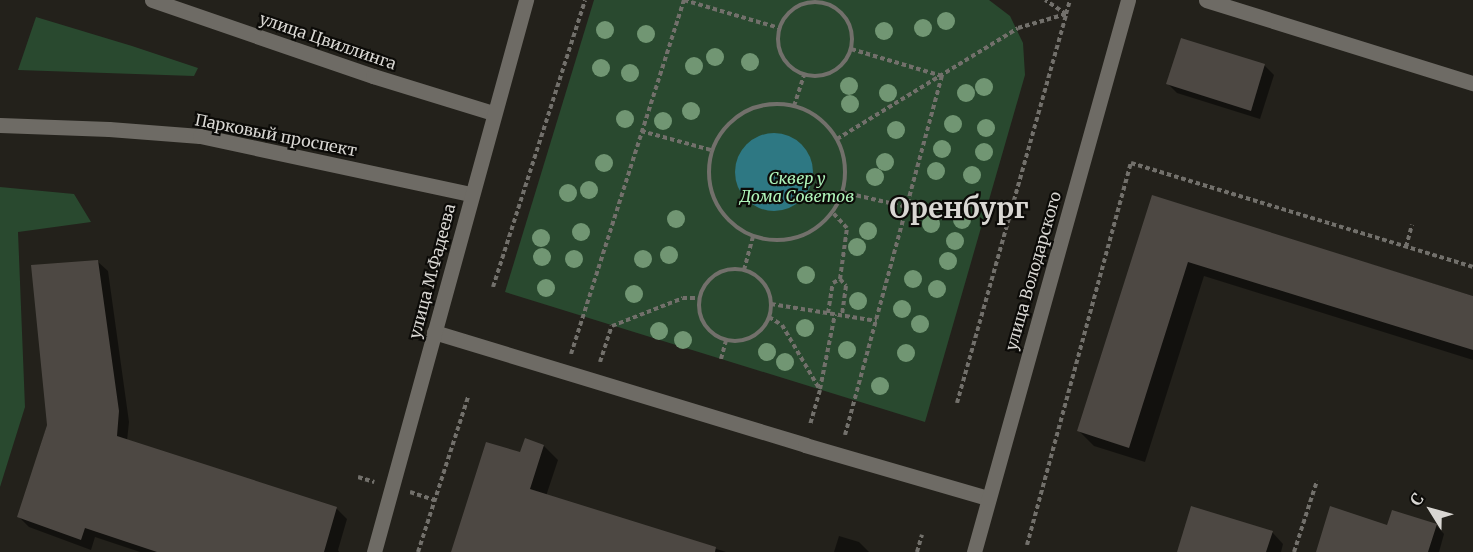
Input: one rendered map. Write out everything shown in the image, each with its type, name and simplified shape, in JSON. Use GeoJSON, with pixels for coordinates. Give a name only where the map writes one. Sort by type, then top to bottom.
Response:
{"type":"FeatureCollection","features":[{"type":"Feature","properties":{"kind":"street","name":"улица Цвиллинга"},"geometry":{"type":"LineString","coordinates":[[152,0],[373,76],[493,113]]}},
{"type":"Feature","properties":{"kind":"street","name":"улица М.Фадеева"},"geometry":{"type":"LineString","coordinates":[[374,552],[411,426],[471,194],[526,0]]}},
{"type":"Feature","properties":{"kind":"street","name":"улица Володарского"},"geometry":{"type":"LineString","coordinates":[[974,552],[1128,0]]}},
{"type":"Feature","properties":{"kind":"street"},"geometry":{"type":"LineString","coordinates":[[1206,0],[1473,83]]}},
{"type":"Feature","properties":{"kind":"street","name":"Парковый проспект"},"geometry":{"type":"LineString","coordinates":[[0,125],[110,129],[200,136],[471,194]]}},
{"type":"Feature","properties":{"kind":"street"},"geometry":{"type":"LineString","coordinates":[[434,332],[839,456],[988,498]]}},
{"type":"Feature","properties":{"kind":"path"},"geometry":{"type":"LineString","coordinates":[[493,287],[585,0]]}},
{"type":"Feature","properties":{"kind":"path"},"geometry":{"type":"LineString","coordinates":[[565,372],[684,0],[779,28]]}},
{"type":"Feature","properties":{"kind":"path"},"geometry":{"type":"LineString","coordinates":[[1045,0],[1066,14]]}},
{"type":"Feature","properties":{"kind":"path"},"geometry":{"type":"LineString","coordinates":[[957,403],[1070,0]]}},
{"type":"Feature","properties":{"kind":"path"},"geometry":{"type":"LineString","coordinates":[[811,2],[826,2],[838,10],[847,21],[852,34],[851,49],[838,68],[816,76],[804,75],[785,62],[779,51],[779,28],[786,15],[797,6],[811,2]]}},
{"type":"Feature","properties":{"kind":"path"},"geometry":{"type":"LineString","coordinates":[[837,139],[1018,28],[1066,14]]}},
{"type":"Feature","properties":{"kind":"path"},"geometry":{"type":"LineString","coordinates":[[851,49],[942,76]]}},
{"type":"Feature","properties":{"kind":"path"},"geometry":{"type":"LineString","coordinates":[[794,106],[804,75]]}},
{"type":"Feature","properties":{"kind":"path"},"geometry":{"type":"LineString","coordinates":[[839,456],[942,76]]}},
{"type":"Feature","properties":{"kind":"path"},"geometry":{"type":"LineString","coordinates":[[770,103],[794,106],[808,111],[824,122],[837,139],[843,154],[846,173],[842,192],[832,212],[817,228],[797,237],[775,240],[753,236],[734,226],[720,210],[710,190],[708,169],[711,150],[722,131],[735,117],[752,108],[770,103]]}},
{"type":"Feature","properties":{"kind":"path"},"geometry":{"type":"LineString","coordinates":[[641,131],[711,150]]}},
{"type":"Feature","properties":{"kind":"path"},"geometry":{"type":"LineString","coordinates":[[1027,545],[1131,163],[1473,267]]}},
{"type":"Feature","properties":{"kind":"path"},"geometry":{"type":"LineString","coordinates":[[842,192],[907,207]]}},
{"type":"Feature","properties":{"kind":"path"},"geometry":{"type":"LineString","coordinates":[[832,212],[847,228],[840,279],[846,286],[842,315]]}},
{"type":"Feature","properties":{"kind":"path"},"geometry":{"type":"LineString","coordinates":[[1406,247],[1412,225]]}},
{"type":"Feature","properties":{"kind":"path"},"geometry":{"type":"LineString","coordinates":[[744,270],[753,236]]}},
{"type":"Feature","properties":{"kind":"path"},"geometry":{"type":"LineString","coordinates":[[734,268],[744,270],[761,279],[767,287],[771,304],[769,317],[764,326],[747,339],[726,340],[708,328],[702,319],[700,298],[708,280],[716,274],[734,268]]}},
{"type":"Feature","properties":{"kind":"path"},"geometry":{"type":"LineString","coordinates":[[828,313],[833,283],[840,279]]}},
{"type":"Feature","properties":{"kind":"path"},"geometry":{"type":"LineString","coordinates":[[594,381],[612,326],[683,298],[700,298]]}},
{"type":"Feature","properties":{"kind":"path"},"geometry":{"type":"LineString","coordinates":[[771,304],[877,321]]}},
{"type":"Feature","properties":{"kind":"path"},"geometry":{"type":"LineString","coordinates":[[805,445],[820,390],[835,314]]}},
{"type":"Feature","properties":{"kind":"path"},"geometry":{"type":"LineString","coordinates":[[769,317],[782,325],[820,390]]}},
{"type":"Feature","properties":{"kind":"path"},"geometry":{"type":"LineString","coordinates":[[721,359],[726,340]]}},
{"type":"Feature","properties":{"kind":"path"},"geometry":{"type":"LineString","coordinates":[[418,552],[468,397]]}},
{"type":"Feature","properties":{"kind":"path"},"geometry":{"type":"LineString","coordinates":[[1294,552],[1317,481]]}},
{"type":"Feature","properties":{"kind":"path"},"geometry":{"type":"LineString","coordinates":[[917,552],[922,535]]}},
{"type":"Feature","properties":{"kind":"green space","name":"Сквер у Дома Советов"},"geometry":{"type":"Polygon","coordinates":[[[594,0],[989,0],[1010,16],[1023,43],[1025,75],[925,422],[505,292],[594,0]]]}},
{"type":"Feature","properties":{"kind":"green space"},"geometry":{"type":"Polygon","coordinates":[[[36,17],[198,68],[194,76],[18,70],[36,17]]]}},
{"type":"Feature","properties":{"kind":"green space"},"geometry":{"type":"Polygon","coordinates":[[[0,187],[74,194],[91,222],[18,232],[25,407],[0,487],[0,187]]]}},
{"type":"Feature","properties":{"kind":"water"},"geometry":{"type":"Polygon","coordinates":[[[766,133],[782,133],[796,139],[807,150],[813,164],[813,180],[807,194],[796,205],[782,211],[766,211],[752,205],[741,194],[735,180],[735,164],[741,150],[752,139],[766,133]]]}},
{"type":"Feature","properties":{"kind":"building"},"geometry":{"type":"Polygon","coordinates":[[[1181,38],[1265,64],[1251,111],[1166,84],[1181,38]]]}},
{"type":"Feature","properties":{"kind":"building"},"geometry":{"type":"Polygon","coordinates":[[[1152,195],[1473,296],[1473,350],[1188,262],[1129,448],[1077,431],[1152,195]]]}},
{"type":"Feature","properties":{"kind":"building"},"geometry":{"type":"Polygon","coordinates":[[[98,260],[119,411],[117,436],[337,507],[324,552],[157,552],[85,528],[81,540],[17,517],[47,425],[31,265],[98,260]]]}},
{"type":"Feature","properties":{"kind":"building"},"geometry":{"type":"Polygon","coordinates":[[[525,438],[544,445],[530,489],[716,547],[715,552],[451,552],[486,442],[520,452],[525,438]]]}},
{"type":"Feature","properties":{"kind":"building"},"geometry":{"type":"Polygon","coordinates":[[[1191,506],[1273,531],[1266,552],[1177,552],[1191,506]]]}},
{"type":"Feature","properties":{"kind":"building"},"geometry":{"type":"Polygon","coordinates":[[[1330,506],[1387,525],[1392,510],[1437,524],[1428,552],[1316,552],[1330,506]]]}},
{"type":"Feature","properties":{"kind":"district","name":"Оренбург"},"geometry":{"type":"Point","coordinates":[959,208]}}]}
